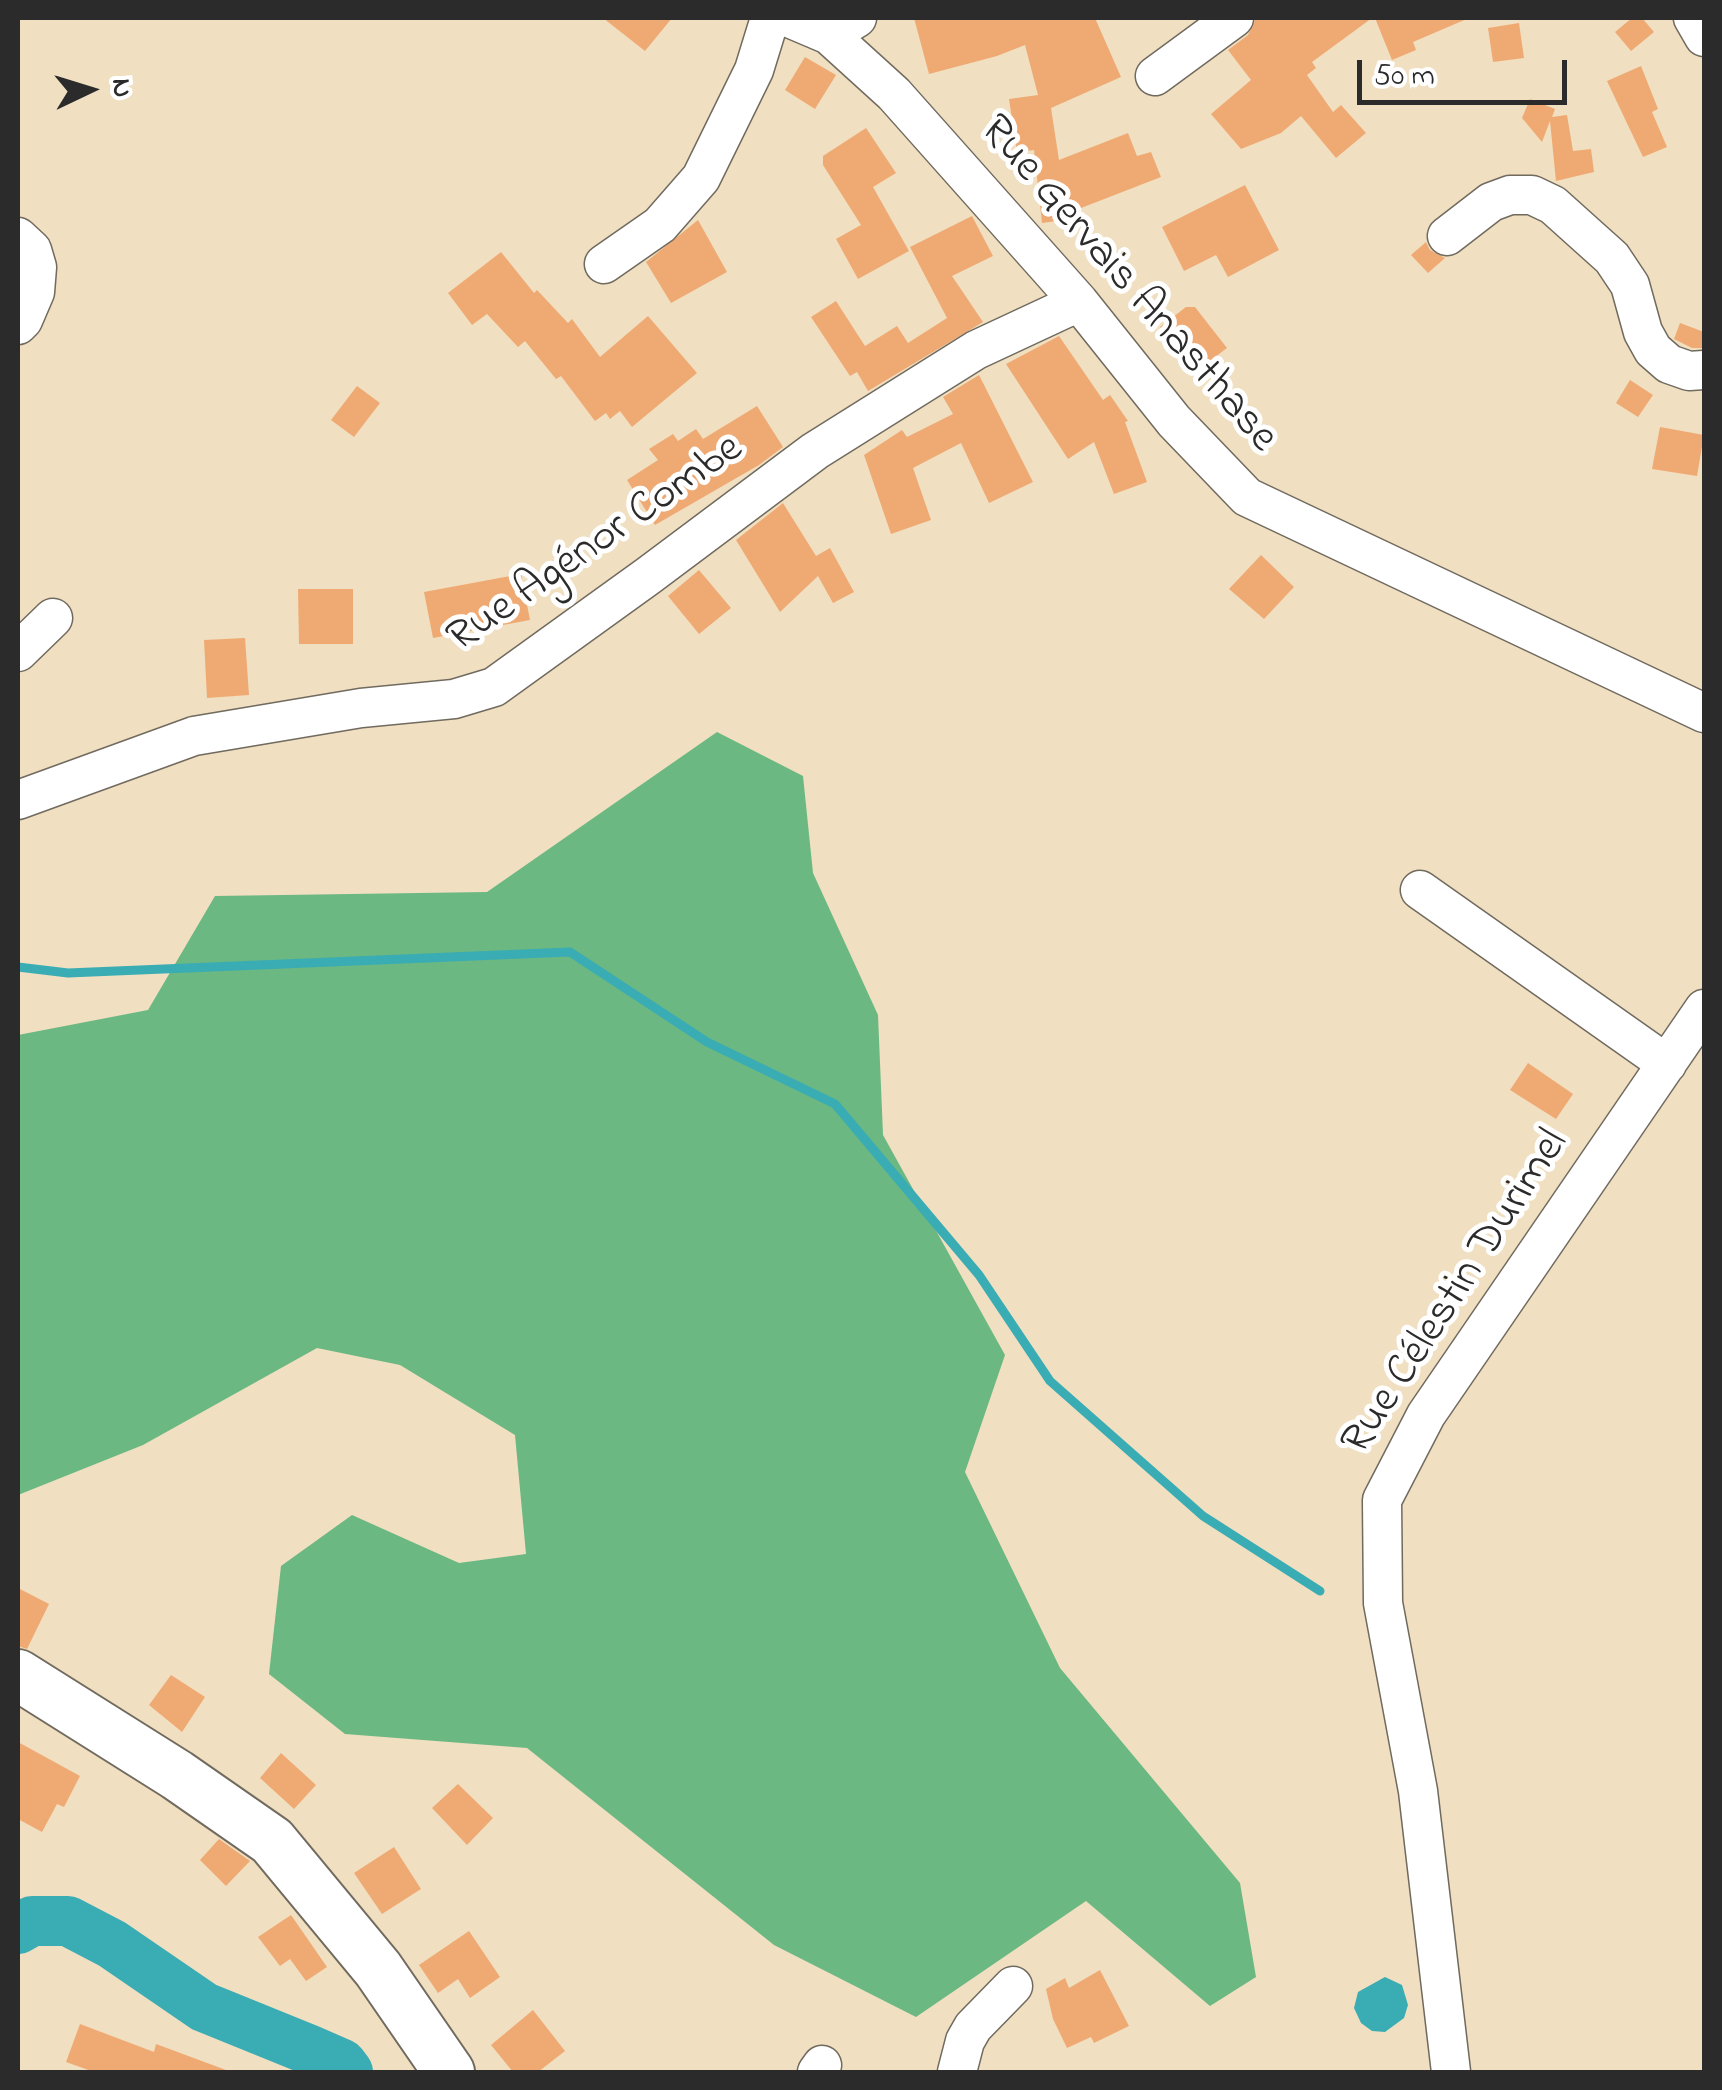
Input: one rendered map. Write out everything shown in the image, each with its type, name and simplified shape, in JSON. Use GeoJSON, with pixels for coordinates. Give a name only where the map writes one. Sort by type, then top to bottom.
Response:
{"type":"FeatureCollection","features":[{"type":"Feature","properties":{"kind":"main road"},"geometry":{"type":"LineString","coordinates":[[18,1674],[272,1840],[378,1969],[449,2072]]}},
{"type":"Feature","properties":{"kind":"street"},"geometry":{"type":"LineString","coordinates":[[604,264],[660,224],[701,178],[754,70],[770,18]]}},
{"type":"Feature","properties":{"kind":"street","name":"Rue Gervais Anasthase"},"geometry":{"type":"LineString","coordinates":[[790,18],[843,26],[894,94],[1079,302],[1174,421],[1247,497],[1704,713]]}},
{"type":"Feature","properties":{"kind":"street"},"geometry":{"type":"LineString","coordinates":[[1155,76],[1234,18]]}},
{"type":"Feature","properties":{"kind":"street"},"geometry":{"type":"LineString","coordinates":[[1693,18],[1704,37]]}},
{"type":"Feature","properties":{"kind":"street"},"geometry":{"type":"LineString","coordinates":[[1447,236],[1491,202],[1510,195],[1532,194],[1552,205],[1612,258],[1630,285],[1643,332],[1653,350],[1669,364],[1689,371],[1704,370]]}},
{"type":"Feature","properties":{"kind":"street"},"geometry":{"type":"LineString","coordinates":[[18,237],[32,250],[37,267],[35,292],[18,325]]}},
{"type":"Feature","properties":{"kind":"street","name":"Rue Agénor Combe"},"geometry":{"type":"LineString","coordinates":[[18,800],[194,736],[361,708],[454,699],[494,686],[815,450],[976,350],[1079,302]]}},
{"type":"Feature","properties":{"kind":"street"},"geometry":{"type":"LineString","coordinates":[[18,652],[53,618]]}},
{"type":"Feature","properties":{"kind":"street"},"geometry":{"type":"LineString","coordinates":[[1420,890],[1667,1064]]}},
{"type":"Feature","properties":{"kind":"street","name":"Rue Célestin Durimel"},"geometry":{"type":"LineString","coordinates":[[1452,2072],[1418,1792],[1383,1603],[1382,1500],[1426,1415],[1704,1009]]}},
{"type":"Feature","properties":{"kind":"street"},"geometry":{"type":"LineString","coordinates":[[956,2072],[973,2026],[1013,1986]]}},
{"type":"Feature","properties":{"kind":"green space"},"geometry":{"type":"Polygon","coordinates":[[[717,732],[803,776],[813,873],[878,1015],[883,1135],[1005,1355],[965,1472],[1060,1668],[1240,1883],[1256,1977],[1210,2006],[1086,1901],[916,2017],[774,1945],[527,1748],[345,1734],[269,1674],[281,1566],[352,1515],[459,1563],[526,1554],[515,1435],[400,1365],[317,1348],[143,1445],[18,1495],[18,1035],[148,1010],[215,896],[487,892],[717,732]]]}},
{"type":"Feature","properties":{"kind":"water"},"geometry":{"type":"Polygon","coordinates":[[[1385,1977],[1402,1985],[1408,2005],[1404,2018],[1385,2032],[1372,2031],[1361,2023],[1354,2008],[1358,1992],[1385,1977]]]}},
{"type":"Feature","properties":{"kind":"building"},"geometry":{"type":"Polygon","coordinates":[[[603,18],[672,18],[645,51],[603,18]]]}},
{"type":"Feature","properties":{"kind":"building"},"geometry":{"type":"Polygon","coordinates":[[[914,18],[1095,18],[1121,77],[1051,108],[1059,160],[1128,133],[1137,156],[1151,152],[1161,177],[1063,215],[1064,220],[1042,223],[1034,150],[1017,152],[1009,99],[1038,95],[1025,45],[929,74],[914,18]]]}},
{"type":"Feature","properties":{"kind":"building"},"geometry":{"type":"Polygon","coordinates":[[[1256,18],[1372,18],[1312,62],[1316,68],[1307,75],[1333,112],[1341,105],[1366,133],[1336,158],[1301,116],[1281,133],[1241,149],[1211,114],[1251,80],[1228,50],[1248,35],[1256,18]]]}},
{"type":"Feature","properties":{"kind":"building"},"geometry":{"type":"Polygon","coordinates":[[[1375,18],[1469,18],[1413,42],[1416,50],[1392,60],[1375,18]]]}},
{"type":"Feature","properties":{"kind":"building"},"geometry":{"type":"Polygon","coordinates":[[[1632,18],[1642,18],[1654,32],[1631,51],[1615,32],[1632,18]]]}},
{"type":"Feature","properties":{"kind":"building"},"geometry":{"type":"Polygon","coordinates":[[[1519,23],[1524,58],[1493,62],[1488,28],[1519,23]]]}},
{"type":"Feature","properties":{"kind":"building"},"geometry":{"type":"Polygon","coordinates":[[[805,57],[836,75],[815,109],[785,90],[805,57]]]}},
{"type":"Feature","properties":{"kind":"building"},"geometry":{"type":"Polygon","coordinates":[[[1641,66],[1658,109],[1652,112],[1667,147],[1643,157],[1607,81],[1641,66]]]}},
{"type":"Feature","properties":{"kind":"building"},"geometry":{"type":"Polygon","coordinates":[[[1530,99],[1555,109],[1552,117],[1567,115],[1573,151],[1591,149],[1594,172],[1556,181],[1550,121],[1542,142],[1522,118],[1530,99]]]}},
{"type":"Feature","properties":{"kind":"building"},"geometry":{"type":"Polygon","coordinates":[[[866,128],[896,173],[873,187],[909,251],[858,279],[836,239],[861,225],[823,165],[823,156],[866,128]]]}},
{"type":"Feature","properties":{"kind":"building"},"geometry":{"type":"Polygon","coordinates":[[[1245,185],[1279,250],[1228,277],[1216,255],[1184,271],[1162,227],[1245,185]]]}},
{"type":"Feature","properties":{"kind":"building"},"geometry":{"type":"Polygon","coordinates":[[[972,216],[993,256],[952,276],[983,322],[868,391],[857,372],[850,376],[811,317],[836,301],[865,346],[897,326],[908,343],[947,318],[910,247],[972,216]]]}},
{"type":"Feature","properties":{"kind":"building"},"geometry":{"type":"Polygon","coordinates":[[[698,220],[727,272],[671,303],[646,262],[698,220]]]}},
{"type":"Feature","properties":{"kind":"building"},"geometry":{"type":"Polygon","coordinates":[[[1426,242],[1430,250],[1445,258],[1428,273],[1411,255],[1426,242]]]}},
{"type":"Feature","properties":{"kind":"building"},"geometry":{"type":"Polygon","coordinates":[[[501,252],[534,293],[537,290],[568,323],[572,319],[600,357],[648,316],[697,373],[632,427],[620,411],[610,419],[606,413],[595,421],[561,376],[556,379],[525,341],[518,347],[487,314],[472,325],[448,293],[501,252]]]}},
{"type":"Feature","properties":{"kind":"building"},"geometry":{"type":"Polygon","coordinates":[[[1186,307],[1195,307],[1227,348],[1195,372],[1160,327],[1186,307]]]}},
{"type":"Feature","properties":{"kind":"building"},"geometry":{"type":"Polygon","coordinates":[[[1680,323],[1704,332],[1704,348],[1692,348],[1674,339],[1680,323]]]}},
{"type":"Feature","properties":{"kind":"building"},"geometry":{"type":"Polygon","coordinates":[[[1059,336],[1103,400],[1110,395],[1128,421],[1125,422],[1147,482],[1114,494],[1094,442],[1068,459],[1006,364],[1059,336]]]}},
{"type":"Feature","properties":{"kind":"building"},"geometry":{"type":"Polygon","coordinates":[[[979,375],[1033,482],[989,503],[961,443],[913,468],[931,520],[891,534],[864,455],[902,430],[907,437],[953,414],[943,397],[979,375]]]}},
{"type":"Feature","properties":{"kind":"building"},"geometry":{"type":"Polygon","coordinates":[[[1630,380],[1653,395],[1638,417],[1616,403],[1630,380]]]}},
{"type":"Feature","properties":{"kind":"building"},"geometry":{"type":"Polygon","coordinates":[[[357,386],[380,403],[354,437],[331,420],[357,386]]]}},
{"type":"Feature","properties":{"kind":"building"},"geometry":{"type":"Polygon","coordinates":[[[757,406],[783,447],[655,525],[627,480],[658,460],[649,449],[673,434],[678,441],[696,429],[703,439],[757,406]]]}},
{"type":"Feature","properties":{"kind":"building"},"geometry":{"type":"Polygon","coordinates":[[[1660,427],[1704,435],[1697,476],[1652,469],[1660,427]]]}},
{"type":"Feature","properties":{"kind":"building"},"geometry":{"type":"Polygon","coordinates":[[[783,503],[816,556],[830,548],[854,592],[833,603],[818,576],[780,612],[736,540],[783,503]]]}},
{"type":"Feature","properties":{"kind":"building"},"geometry":{"type":"Polygon","coordinates":[[[1261,555],[1294,587],[1264,619],[1229,589],[1261,555]]]}},
{"type":"Feature","properties":{"kind":"building"},"geometry":{"type":"Polygon","coordinates":[[[699,570],[731,608],[699,634],[668,596],[699,570]]]}},
{"type":"Feature","properties":{"kind":"building"},"geometry":{"type":"Polygon","coordinates":[[[521,574],[530,620],[433,638],[424,592],[521,574]]]}},
{"type":"Feature","properties":{"kind":"building"},"geometry":{"type":"Polygon","coordinates":[[[298,589],[353,589],[353,644],[299,644],[298,589]]]}},
{"type":"Feature","properties":{"kind":"building"},"geometry":{"type":"Polygon","coordinates":[[[245,638],[249,695],[207,698],[204,640],[245,638]]]}},
{"type":"Feature","properties":{"kind":"building"},"geometry":{"type":"Polygon","coordinates":[[[1528,1063],[1573,1094],[1556,1119],[1510,1090],[1528,1063]]]}},
{"type":"Feature","properties":{"kind":"building"},"geometry":{"type":"Polygon","coordinates":[[[18,1588],[49,1604],[27,1649],[18,1646],[18,1588]]]}},
{"type":"Feature","properties":{"kind":"building"},"geometry":{"type":"Polygon","coordinates":[[[171,1675],[205,1697],[182,1732],[149,1705],[171,1675]]]}},
{"type":"Feature","properties":{"kind":"building"},"geometry":{"type":"Polygon","coordinates":[[[18,1742],[80,1776],[64,1807],[57,1804],[42,1832],[18,1819],[18,1742]]]}},
{"type":"Feature","properties":{"kind":"building"},"geometry":{"type":"Polygon","coordinates":[[[281,1753],[316,1785],[294,1809],[260,1778],[281,1753]]]}},
{"type":"Feature","properties":{"kind":"building"},"geometry":{"type":"Polygon","coordinates":[[[458,1784],[493,1818],[467,1845],[432,1808],[458,1784]]]}},
{"type":"Feature","properties":{"kind":"building"},"geometry":{"type":"Polygon","coordinates":[[[219,1839],[250,1861],[226,1886],[200,1860],[219,1839]]]}},
{"type":"Feature","properties":{"kind":"building"},"geometry":{"type":"Polygon","coordinates":[[[394,1847],[421,1889],[382,1914],[354,1873],[394,1847]]]}},
{"type":"Feature","properties":{"kind":"building"},"geometry":{"type":"Polygon","coordinates":[[[291,1915],[327,1967],[306,1981],[290,1959],[280,1966],[258,1937],[291,1915]]]}},
{"type":"Feature","properties":{"kind":"building"},"geometry":{"type":"Polygon","coordinates":[[[469,1931],[500,1977],[470,1998],[458,1979],[438,1993],[419,1965],[469,1931]]]}},
{"type":"Feature","properties":{"kind":"building"},"geometry":{"type":"Polygon","coordinates":[[[1100,1970],[1129,2026],[1094,2043],[1091,2037],[1067,2048],[1053,2019],[1046,1989],[1065,1978],[1069,1988],[1100,1970]]]}},
{"type":"Feature","properties":{"kind":"building"},"geometry":{"type":"Polygon","coordinates":[[[533,2010],[565,2051],[538,2072],[513,2072],[491,2045],[533,2010]]]}},
{"type":"Feature","properties":{"kind":"building"},"geometry":{"type":"Polygon","coordinates":[[[80,2024],[154,2052],[156,2044],[226,2072],[94,2072],[66,2062],[80,2024]]]}},
{"type":"Feature","properties":{"kind":"waterway"},"geometry":{"type":"LineString","coordinates":[[18,967],[68,973],[570,952],[707,1042],[835,1104],[979,1275],[1050,1381],[1203,1516],[1320,1591]]}},
{"type":"Feature","properties":{"kind":"waterway"},"geometry":{"type":"LineString","coordinates":[[18,1929],[32,1921],[68,1921],[112,1944],[204,2007],[342,2064],[348,2072]]}}]}
